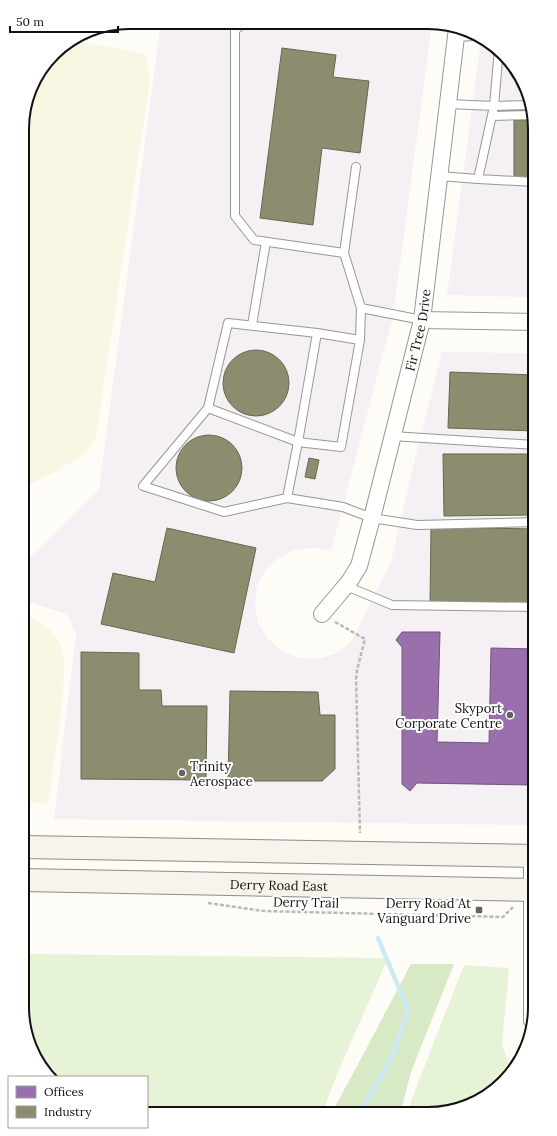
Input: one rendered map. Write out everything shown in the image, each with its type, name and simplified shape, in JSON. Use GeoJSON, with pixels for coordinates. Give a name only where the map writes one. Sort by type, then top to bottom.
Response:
{"type":"FeatureCollection","features":[{"type":"Feature","properties":{"kind":"main road"},"geometry":{"type":"LineString","coordinates":[[29,846],[528,856]]}},
{"type":"Feature","properties":{"kind":"main road","name":"Derry Road East"},"geometry":{"type":"LineString","coordinates":[[29,880],[528,890]]}},
{"type":"Feature","properties":{"kind":"street","name":"Fir Tree Drive"},"geometry":{"type":"LineString","coordinates":[[322,614],[346,586],[359,566],[422,320],[456,33]]}},
{"type":"Feature","properties":{"kind":"street"},"geometry":{"type":"LineString","coordinates":[[422,320],[528,322]]}},
{"type":"Feature","properties":{"kind":"lane"},"geometry":{"type":"LineString","coordinates":[[236,29],[235,30],[234,216],[254,240],[344,253]]}},
{"type":"Feature","properties":{"kind":"lane"},"geometry":{"type":"LineString","coordinates":[[478,179],[494,106],[498,58]]}},
{"type":"Feature","properties":{"kind":"lane"},"geometry":{"type":"LineString","coordinates":[[448,104],[494,106],[525,105]]}},
{"type":"Feature","properties":{"kind":"lane"},"geometry":{"type":"LineString","coordinates":[[492,116],[527,115]]}},
{"type":"Feature","properties":{"kind":"lane"},"geometry":{"type":"LineString","coordinates":[[208,408],[298,442],[341,447],[360,340],[361,308],[344,253],[356,167]]}},
{"type":"Feature","properties":{"kind":"lane"},"geometry":{"type":"LineString","coordinates":[[439,176],[528,182]]}},
{"type":"Feature","properties":{"kind":"lane"},"geometry":{"type":"LineString","coordinates":[[252,325],[266,242]]}},
{"type":"Feature","properties":{"kind":"lane"},"geometry":{"type":"LineString","coordinates":[[361,308],[422,320]]}},
{"type":"Feature","properties":{"kind":"lane"},"geometry":{"type":"LineString","coordinates":[[360,340],[317,333],[228,323],[208,408],[143,486],[224,512],[287,498],[343,507],[372,518],[417,525],[528,522]]}},
{"type":"Feature","properties":{"kind":"lane"},"geometry":{"type":"LineString","coordinates":[[287,498],[317,333]]}},
{"type":"Feature","properties":{"kind":"lane"},"geometry":{"type":"LineString","coordinates":[[392,436],[528,445]]}},
{"type":"Feature","properties":{"kind":"lane"},"geometry":{"type":"LineString","coordinates":[[346,586],[392,605],[528,607]]}},
{"type":"Feature","properties":{"kind":"path"},"geometry":{"type":"LineString","coordinates":[[322,614],[365,639],[356,679],[360,833]]}},
{"type":"Feature","properties":{"kind":"path","name":"Derry Trail"},"geometry":{"type":"LineString","coordinates":[[205,902],[263,911],[503,917],[528,895]]}},
{"type":"Feature","properties":{"kind":"shaded area"},"geometry":{"type":"Polygon","coordinates":[[[160,29],[431,29],[393,316],[331,551],[313,548],[295,550],[278,558],[265,571],[257,587],[255,605],[258,623],[268,639],[282,651],[299,658],[317,659],[335,654],[350,644],[391,562],[442,352],[528,353],[528,825],[54,819],[76,634],[67,614],[29,602],[29,559],[99,489],[160,29]]]}},
{"type":"Feature","properties":{"kind":"shaded area"},"geometry":{"type":"Polygon","coordinates":[[[80,42],[145,54],[150,81],[96,436],[85,453],[57,471],[29,485],[29,122],[32,103],[42,79],[63,54],[80,42]]]}},
{"type":"Feature","properties":{"kind":"shaded area"},"geometry":{"type":"Polygon","coordinates":[[[480,44],[494,54],[511,73],[523,97],[526,109],[528,129],[528,297],[447,295],[480,44]]]}},
{"type":"Feature","properties":{"kind":"shaded area"},"geometry":{"type":"Polygon","coordinates":[[[29,616],[40,622],[51,631],[60,643],[64,656],[63,699],[48,804],[29,801],[29,616]]]}},
{"type":"Feature","properties":{"kind":"green space"},"geometry":{"type":"Polygon","coordinates":[[[29,954],[388,958],[337,1074],[325,1107],[148,1107],[148,1076],[57,1076],[46,1063],[39,1051],[31,1027],[29,1014],[29,954]]]}},
{"type":"Feature","properties":{"kind":"green space"},"geometry":{"type":"Polygon","coordinates":[[[411,964],[454,964],[411,1072],[402,1107],[335,1107],[411,964]]]}},
{"type":"Feature","properties":{"kind":"green space"},"geometry":{"type":"Polygon","coordinates":[[[464,965],[509,968],[502,1044],[509,1065],[507,1068],[499,1078],[478,1094],[460,1102],[435,1107],[410,1107],[464,965]]]}},
{"type":"Feature","properties":{"kind":"building: Offices","name":"Skyport Corporate Centre"},"geometry":{"type":"Polygon","coordinates":[[[402,632],[440,632],[437,742],[489,743],[491,648],[528,649],[528,785],[417,783],[410,791],[402,784],[402,647],[396,640],[402,632]]]}},
{"type":"Feature","properties":{"kind":"building: Industry"},"geometry":{"type":"Polygon","coordinates":[[[282,48],[336,55],[333,77],[369,81],[360,153],[322,148],[313,225],[260,218],[282,48]]]}},
{"type":"Feature","properties":{"kind":"building: Industry"},"geometry":{"type":"Polygon","coordinates":[[[514,120],[527,120],[528,179],[514,179],[514,120]]]}},
{"type":"Feature","properties":{"kind":"building: Industry"},"geometry":{"type":"Polygon","coordinates":[[[256,350],[268,353],[279,360],[286,371],[289,383],[286,395],[279,406],[268,413],[256,416],[244,413],[233,406],[226,395],[223,383],[226,371],[233,360],[244,353],[256,350]]]}},
{"type":"Feature","properties":{"kind":"building: Industry"},"geometry":{"type":"Polygon","coordinates":[[[450,372],[528,375],[528,431],[448,428],[450,372]]]}},
{"type":"Feature","properties":{"kind":"building: Industry"},"geometry":{"type":"Polygon","coordinates":[[[209,435],[221,438],[232,445],[239,456],[242,468],[239,480],[232,491],[221,498],[209,501],[197,498],[186,491],[179,480],[176,468],[179,456],[186,445],[197,438],[209,435]]]}},
{"type":"Feature","properties":{"kind":"building: Industry"},"geometry":{"type":"Polygon","coordinates":[[[443,454],[528,454],[528,515],[444,516],[443,454]]]}},
{"type":"Feature","properties":{"kind":"building: Industry"},"geometry":{"type":"Polygon","coordinates":[[[309,458],[319,460],[315,479],[305,477],[309,458]]]}},
{"type":"Feature","properties":{"kind":"building: Industry"},"geometry":{"type":"Polygon","coordinates":[[[431,527],[528,529],[528,605],[430,603],[431,527]]]}},
{"type":"Feature","properties":{"kind":"building: Industry"},"geometry":{"type":"Polygon","coordinates":[[[167,528],[256,548],[234,653],[101,624],[113,573],[155,582],[167,528]]]}},
{"type":"Feature","properties":{"kind":"building: Industry"},"geometry":{"type":"Polygon","coordinates":[[[81,652],[139,653],[139,690],[161,690],[162,706],[207,706],[206,780],[81,779],[81,652]]]}},
{"type":"Feature","properties":{"kind":"building: Industry"},"geometry":{"type":"Polygon","coordinates":[[[230,691],[318,692],[320,715],[335,715],[335,769],[322,781],[228,781],[230,691]]]}},
{"type":"Feature","properties":{"kind":"waterway"},"geometry":{"type":"LineString","coordinates":[[364,1107],[393,1055],[408,1010],[378,938]]}},
{"type":"Feature","properties":{"kind":"place","name":"Skyport Corporate Centre"},"geometry":{"type":"Point","coordinates":[510,715]}},
{"type":"Feature","properties":{"kind":"place","name":"Trinity Aerospace"},"geometry":{"type":"Point","coordinates":[182,773]}},
{"type":"Feature","properties":{"kind":"place","name":"Derry Road At Vanguard Drive"},"geometry":{"type":"Point","coordinates":[479,910]}}]}
